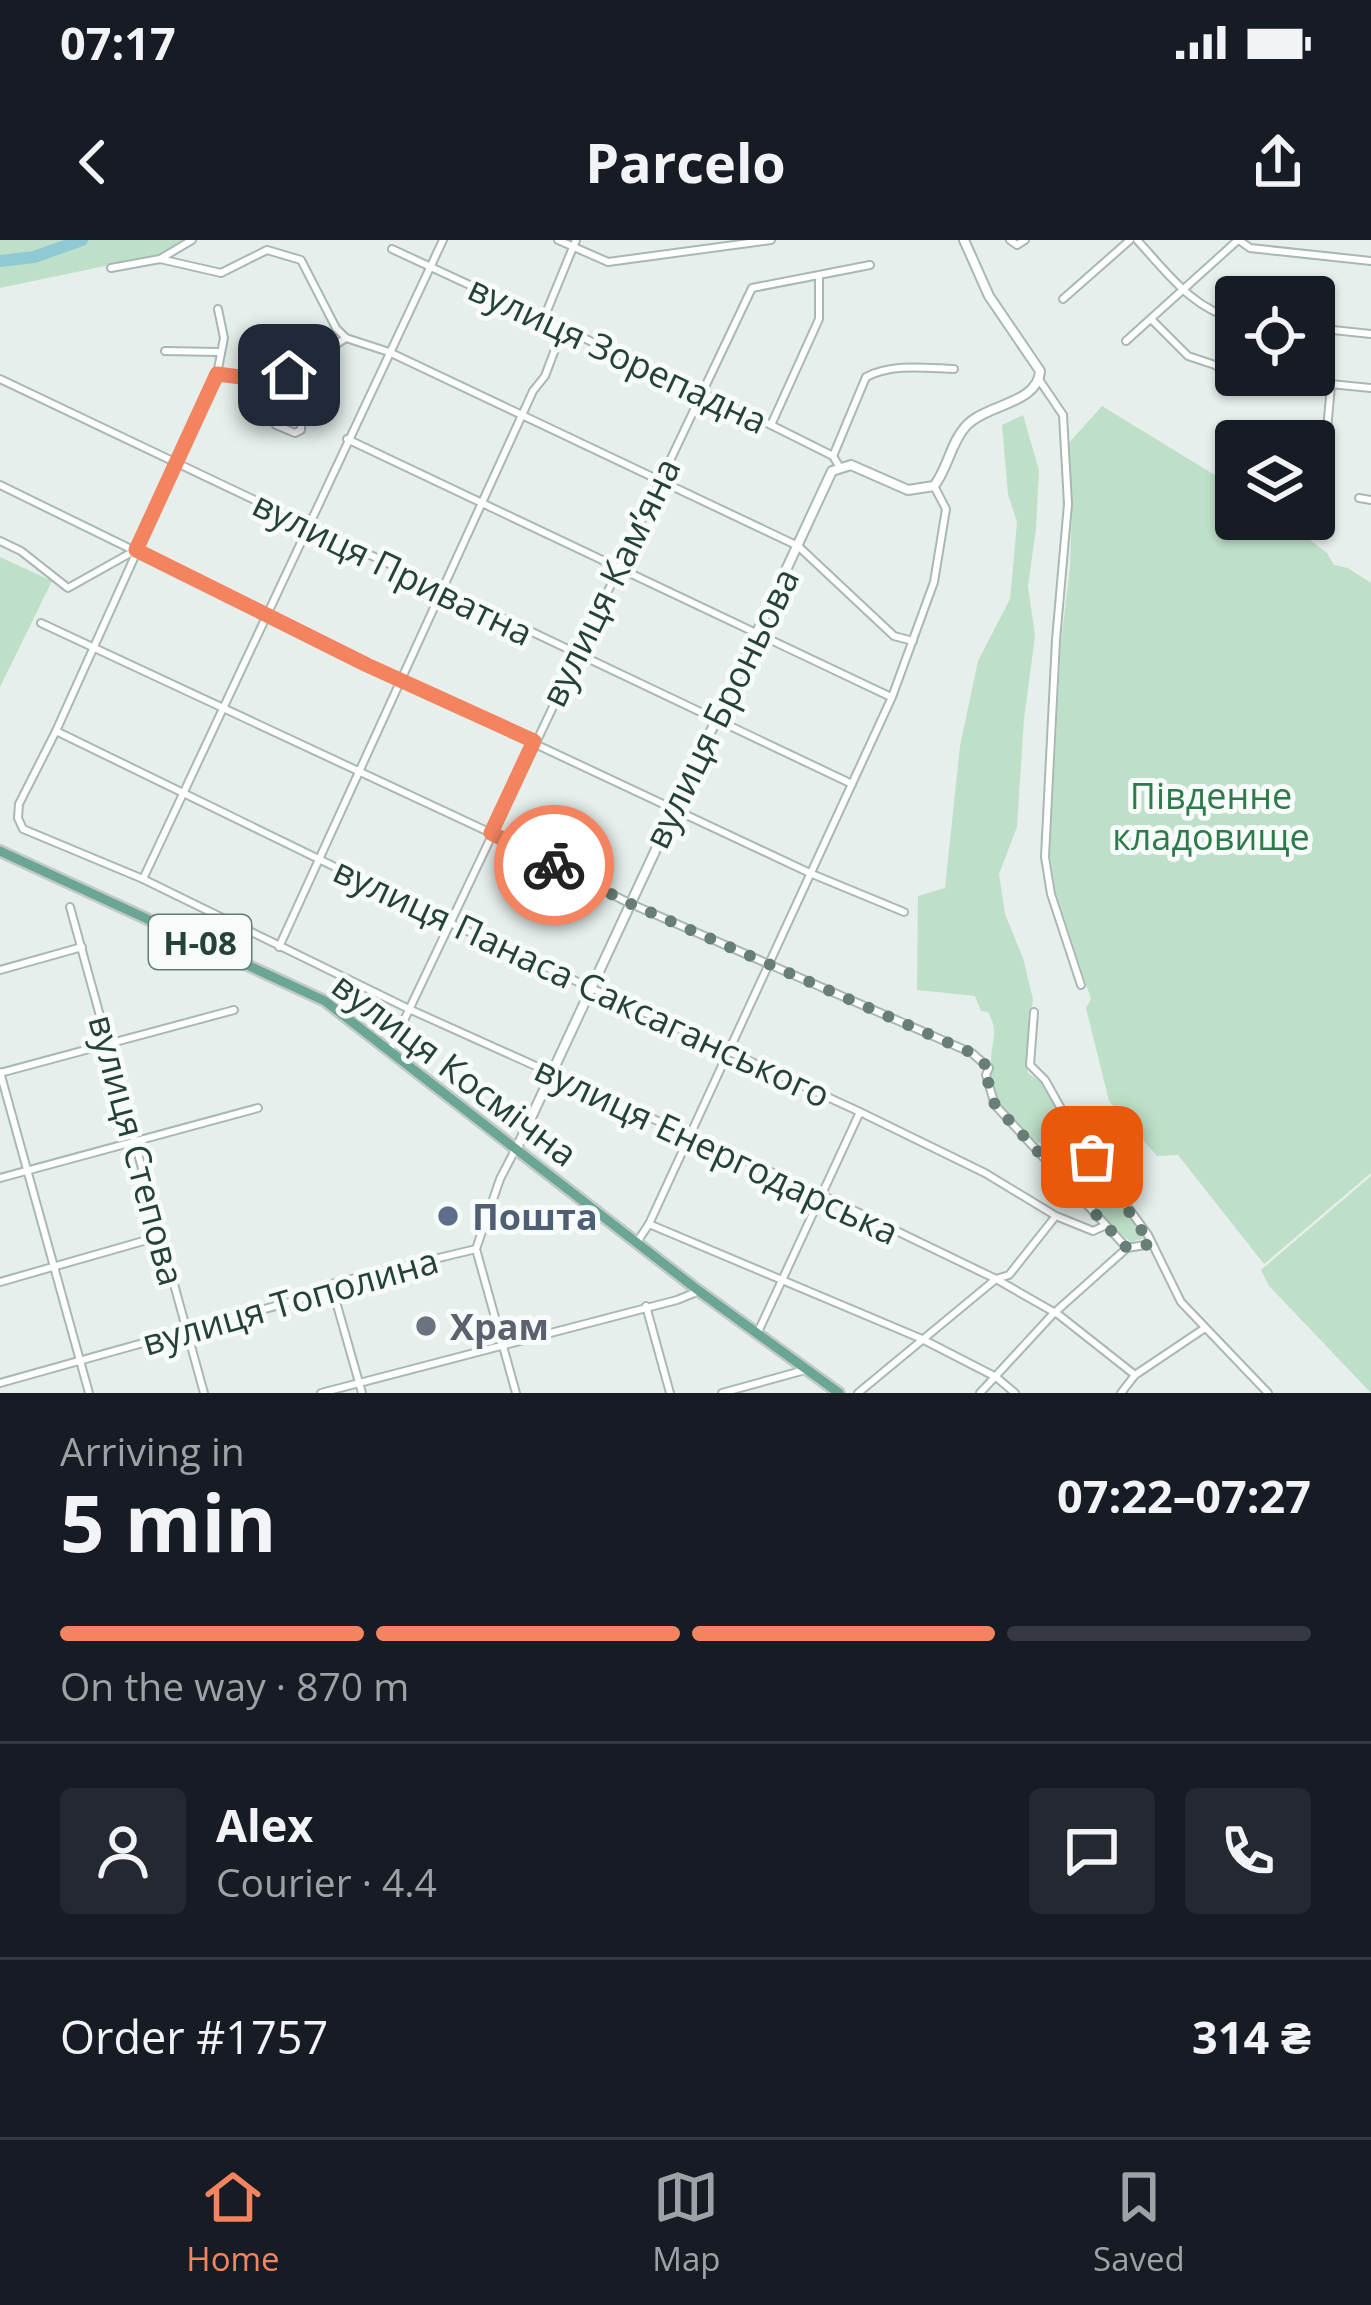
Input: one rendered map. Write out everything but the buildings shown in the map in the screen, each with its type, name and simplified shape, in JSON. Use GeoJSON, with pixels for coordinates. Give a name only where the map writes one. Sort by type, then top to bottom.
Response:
{"type":"FeatureCollection","features":[{"type":"Feature","properties":{"kind":"main road","name":"вулиця Космічна"},"geometry":{"type":"LineString","coordinates":[[0,851],[313,994],[839,1393]]}},
{"type":"Feature","properties":{"kind":"street"},"geometry":{"type":"LineString","coordinates":[[111,268],[160,259],[192,240]]}},
{"type":"Feature","properties":{"kind":"street"},"geometry":{"type":"LineString","coordinates":[[143,879],[443,240]]}},
{"type":"Feature","properties":{"kind":"street"},"geometry":{"type":"LineString","coordinates":[[558,240],[574,243],[608,262],[771,240]]}},
{"type":"Feature","properties":{"kind":"street"},"geometry":{"type":"LineString","coordinates":[[964,240],[989,296],[1040,370],[1040,381],[1063,416],[1068,503],[1045,857],[1051,894],[1081,985]]}},
{"type":"Feature","properties":{"kind":"street"},"geometry":{"type":"LineString","coordinates":[[1010,240],[1017,245],[1025,240]]}},
{"type":"Feature","properties":{"kind":"street"},"geometry":{"type":"LineString","coordinates":[[1064,299],[1133,240],[1183,290],[1215,312]]}},
{"type":"Feature","properties":{"kind":"street"},"geometry":{"type":"LineString","coordinates":[[1126,340],[1239,240],[1250,248],[1371,261]]}},
{"type":"Feature","properties":{"kind":"street"},"geometry":{"type":"LineString","coordinates":[[544,318],[574,243]]}},
{"type":"Feature","properties":{"kind":"street","name":"вулиця Зорепадна"},"geometry":{"type":"LineString","coordinates":[[392,249],[771,425],[832,456],[839,466]]}},
{"type":"Feature","properties":{"kind":"street"},"geometry":{"type":"LineString","coordinates":[[160,259],[221,273],[267,250],[301,260],[336,328],[346,338],[389,352],[799,546],[894,636],[913,641]]}},
{"type":"Feature","properties":{"kind":"street","name":"вулиця Кам’яна"},"geometry":{"type":"LineString","coordinates":[[388,1052],[752,288],[870,265]]}},
{"type":"Feature","properties":{"kind":"street"},"geometry":{"type":"LineString","coordinates":[[771,425],[819,319],[819,276]]}},
{"type":"Feature","properties":{"kind":"street"},"geometry":{"type":"LineString","coordinates":[[56,731],[217,374],[224,338],[218,309]]}},
{"type":"Feature","properties":{"kind":"street"},"geometry":{"type":"LineString","coordinates":[[1152,320],[1188,356],[1215,368]]}},
{"type":"Feature","properties":{"kind":"street"},"geometry":{"type":"LineString","coordinates":[[279,947],[563,328]]}},
{"type":"Feature","properties":{"kind":"street"},"geometry":{"type":"LineString","coordinates":[[1335,330],[1371,334]]}},
{"type":"Feature","properties":{"kind":"street"},"geometry":{"type":"LineString","coordinates":[[217,374],[272,381],[346,338]]}},
{"type":"Feature","properties":{"kind":"street"},"geometry":{"type":"LineString","coordinates":[[166,351],[218,352]]}},
{"type":"Feature","properties":{"kind":"street"},"geometry":{"type":"LineString","coordinates":[[832,456],[866,377],[914,367],[955,369]]}},
{"type":"Feature","properties":{"kind":"street"},"geometry":{"type":"LineString","coordinates":[[276,425],[295,433],[301,430],[302,388],[289,375]]}},
{"type":"Feature","properties":{"kind":"street","name":"вулиця Приватна"},"geometry":{"type":"LineString","coordinates":[[0,380],[852,784]]}},
{"type":"Feature","properties":{"kind":"street"},"geometry":{"type":"LineString","coordinates":[[934,486],[965,426],[1040,381]]}},
{"type":"Feature","properties":{"kind":"street"},"geometry":{"type":"LineString","coordinates":[[1335,385],[1371,388]]}},
{"type":"Feature","properties":{"kind":"street"},"geometry":{"type":"LineString","coordinates":[[347,439],[892,698]]}},
{"type":"Feature","properties":{"kind":"street"},"geometry":{"type":"LineString","coordinates":[[839,466],[851,465],[908,490],[934,486]]}},
{"type":"Feature","properties":{"kind":"street","name":"вулиця Броньова"},"geometry":{"type":"LineString","coordinates":[[516,1150],[713,720],[832,472],[839,466]]}},
{"type":"Feature","properties":{"kind":"street"},"geometry":{"type":"LineString","coordinates":[[0,485],[401,681],[812,874],[904,912]]}},
{"type":"Feature","properties":{"kind":"street"},"geometry":{"type":"LineString","coordinates":[[638,1242],[892,698],[934,582],[946,508],[934,486]]}},
{"type":"Feature","properties":{"kind":"street"},"geometry":{"type":"LineString","coordinates":[[1359,498],[1371,500]]}},
{"type":"Feature","properties":{"kind":"street"},"geometry":{"type":"LineString","coordinates":[[0,541],[68,587],[136,550]]}},
{"type":"Feature","properties":{"kind":"street"},"geometry":{"type":"LineString","coordinates":[[41,623],[491,833],[629,903],[972,1053],[989,1068],[986,1075],[995,1105],[1127,1248]]}},
{"type":"Feature","properties":{"kind":"street","name":"вулиця Панаса Саксаганського"},"geometry":{"type":"LineString","coordinates":[[56,731],[450,923],[860,1112],[985,1173],[1056,1216],[1093,1231],[1104,1226]]}},
{"type":"Feature","properties":{"kind":"street","name":"вулиця Енергодарська"},"geometry":{"type":"LineString","coordinates":[[56,731],[19,804],[23,829],[143,879],[410,1009],[996,1279],[1057,1314],[1135,1375]]}},
{"type":"Feature","properties":{"kind":"street","name":"вулиця Степова"},"geometry":{"type":"LineString","coordinates":[[70,907],[204,1393]]}},
{"type":"Feature","properties":{"kind":"street"},"geometry":{"type":"LineString","coordinates":[[0,970],[82,947]]}},
{"type":"Feature","properties":{"kind":"street"},"geometry":{"type":"LineString","coordinates":[[89,1393],[0,1073],[234,1010]]}},
{"type":"Feature","properties":{"kind":"street"},"geometry":{"type":"LineString","coordinates":[[1034,1012],[1030,1065],[1045,1080],[1076,1137],[1134,1214],[1181,1302],[1268,1393]]}},
{"type":"Feature","properties":{"kind":"street"},"geometry":{"type":"LineString","coordinates":[[0,1178],[258,1108]]}},
{"type":"Feature","properties":{"kind":"street"},"geometry":{"type":"LineString","coordinates":[[758,1332],[860,1112]]}},
{"type":"Feature","properties":{"kind":"street","name":"вулиця Тополина"},"geometry":{"type":"LineString","coordinates":[[0,1383],[304,1298],[332,1284],[476,1249],[500,1179],[516,1150]]}},
{"type":"Feature","properties":{"kind":"street"},"geometry":{"type":"LineString","coordinates":[[859,1393],[996,1279],[1011,1273],[1056,1216]]}},
{"type":"Feature","properties":{"kind":"street"},"geometry":{"type":"LineString","coordinates":[[649,1224],[922,1340],[995,1377],[1015,1393]]}},
{"type":"Feature","properties":{"kind":"street"},"geometry":{"type":"LineString","coordinates":[[0,1282],[161,1236]]}},
{"type":"Feature","properties":{"kind":"street"},"geometry":{"type":"LineString","coordinates":[[980,1393],[1127,1248],[1151,1244]]}},
{"type":"Feature","properties":{"kind":"street"},"geometry":{"type":"LineString","coordinates":[[476,1249],[516,1393]]}},
{"type":"Feature","properties":{"kind":"street"},"geometry":{"type":"LineString","coordinates":[[332,1284],[362,1393]]}},
{"type":"Feature","properties":{"kind":"street"},"geometry":{"type":"LineString","coordinates":[[321,1393],[699,1291]]}},
{"type":"Feature","properties":{"kind":"street"},"geometry":{"type":"LineString","coordinates":[[646,1306],[670,1393]]}},
{"type":"Feature","properties":{"kind":"street"},"geometry":{"type":"LineString","coordinates":[[1121,1393],[1135,1375],[1205,1328]]}},
{"type":"Feature","properties":{"kind":"street"},"geometry":{"type":"LineString","coordinates":[[722,1393],[808,1370]]}},
{"type":"Feature","properties":{"kind":"green space"},"geometry":{"type":"Polygon","coordinates":[[[0,240],[185,240],[162,254],[0,288],[0,240]]]}},
{"type":"Feature","properties":{"kind":"green space","name":"Південне кладовище"},"geometry":{"type":"Polygon","coordinates":[[[1102,406],[1215,475],[1215,540],[1310,540],[1334,565],[1371,583],[1371,1173],[1264,1264],[1178,1155],[1157,1156],[1109,1101],[1086,1008],[1091,999],[1056,893],[1050,854],[1061,642],[1070,567],[1067,445],[1102,406]]]}},
{"type":"Feature","properties":{"kind":"green space"},"geometry":{"type":"Polygon","coordinates":[[[1023,415],[1039,470],[1028,586],[1035,636],[1017,827],[999,874],[1005,914],[1033,999],[1028,1073],[1045,1085],[1059,1117],[1141,1228],[1145,1238],[1131,1242],[1055,1167],[1057,1147],[1051,1141],[1039,1143],[1003,1108],[991,1073],[993,1025],[975,996],[917,990],[918,896],[945,888],[960,746],[978,661],[1010,599],[1017,522],[1008,494],[1002,425],[1023,415]]]}},
{"type":"Feature","properties":{"kind":"green space"},"geometry":{"type":"Polygon","coordinates":[[[0,557],[52,581],[0,687],[0,557]]]}},
{"type":"Feature","properties":{"kind":"green space"},"geometry":{"type":"Polygon","coordinates":[[[1371,1176],[1371,1393],[1269,1286],[1261,1270],[1371,1176]]]}},
{"type":"Feature","properties":{"kind":"waterway"},"geometry":{"type":"LineString","coordinates":[[0,261],[34,257],[82,240]]}},
{"type":"Feature","properties":{"kind":"way so far"},"geometry":{"type":"LineString","coordinates":[[554,865],[629,903],[972,1053],[989,1068],[986,1075],[995,1105],[1104,1226],[1127,1248],[1151,1244],[1092,1157]]}},
{"type":"Feature","properties":{"kind":"place","name":"Пошта"},"geometry":{"type":"Point","coordinates":[448,1216]}},
{"type":"Feature","properties":{"kind":"place","name":"Храм"},"geometry":{"type":"Point","coordinates":[426,1326]}},
{"type":"Feature","properties":{"kind":"route"},"geometry":{"type":"LineString","coordinates":[[289,375],[272,381],[217,374],[136,550],[367,665],[534,741],[491,833],[554,865]]}}]}
